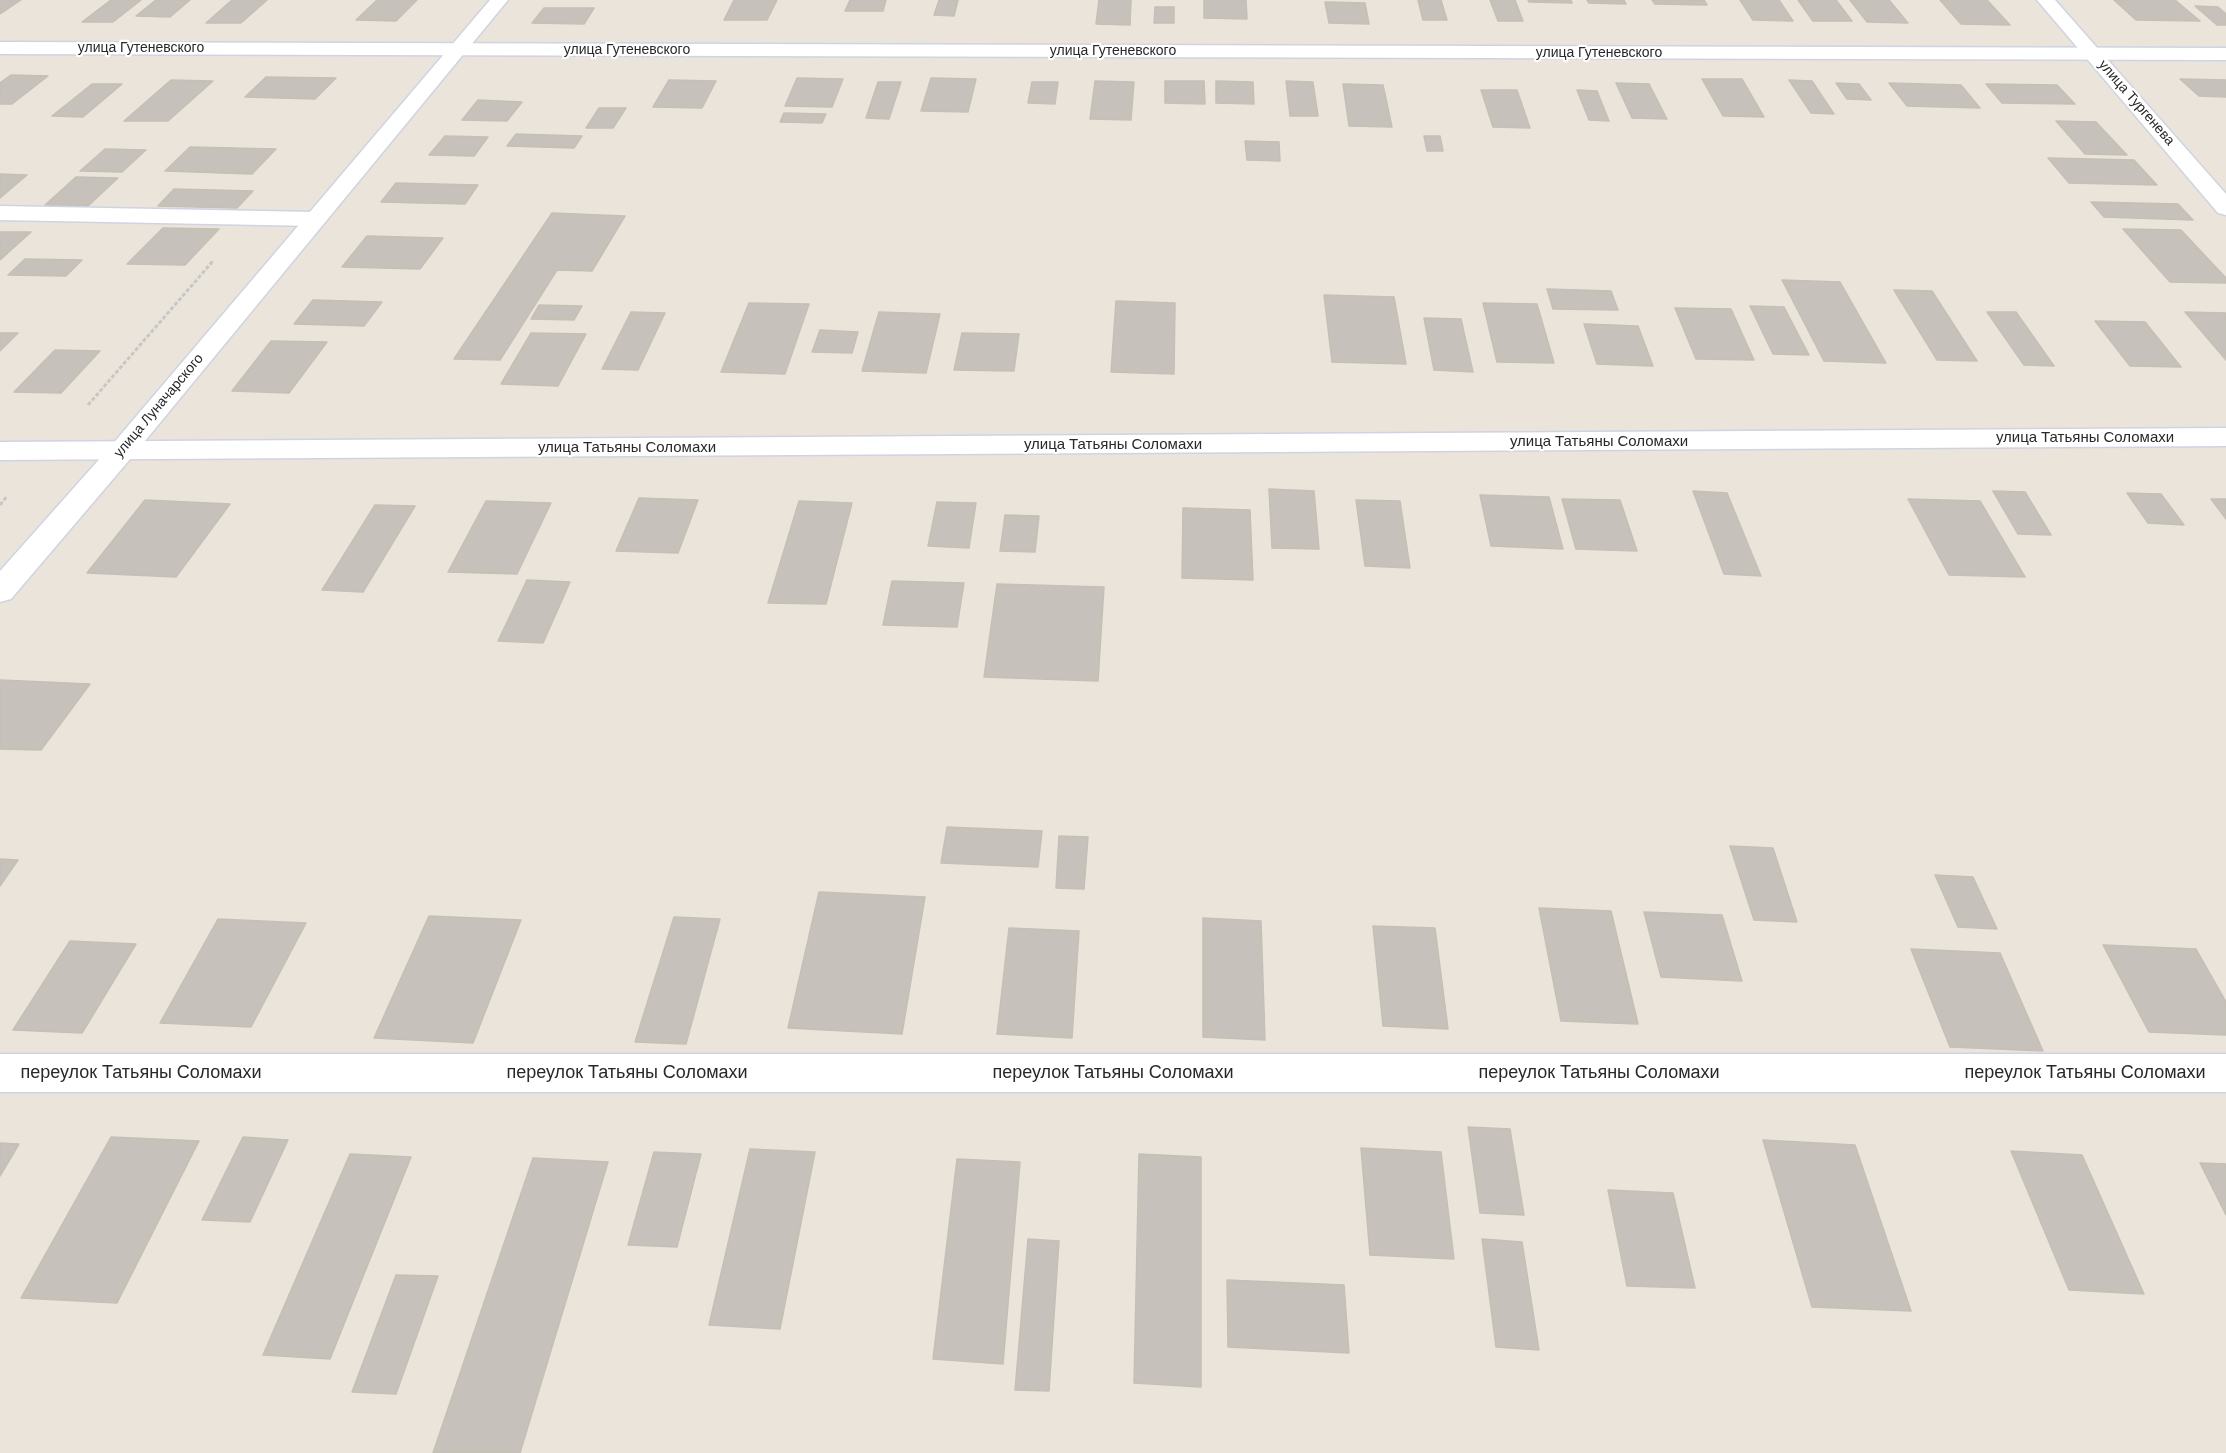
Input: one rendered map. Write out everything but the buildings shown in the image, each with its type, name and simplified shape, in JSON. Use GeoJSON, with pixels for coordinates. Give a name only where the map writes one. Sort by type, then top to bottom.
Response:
{"type":"FeatureCollection","features":[{"type":"Feature","properties":{"kind":"street","name":"улица Луначарского"},"geometry":{"type":"LineString","coordinates":[[0,591],[121,452],[499,0]]}},
{"type":"Feature","properties":{"kind":"street","name":"улица Тургенева"},"geometry":{"type":"LineString","coordinates":[[2046,0],[2226,208]]}},
{"type":"Feature","properties":{"kind":"street","name":"улица Гутеневского"},"geometry":{"type":"LineString","coordinates":[[0,48],[2226,54]]}},
{"type":"Feature","properties":{"kind":"street"},"geometry":{"type":"LineString","coordinates":[[0,213],[315,219]]}},
{"type":"Feature","properties":{"kind":"street","name":"улица Татьяны Соломахи"},"geometry":{"type":"LineString","coordinates":[[0,451],[2226,437]]}},
{"type":"Feature","properties":{"kind":"street","name":"переулок Татьяны Соломахи"},"geometry":{"type":"LineString","coordinates":[[0,1073],[2226,1073]]}}]}
